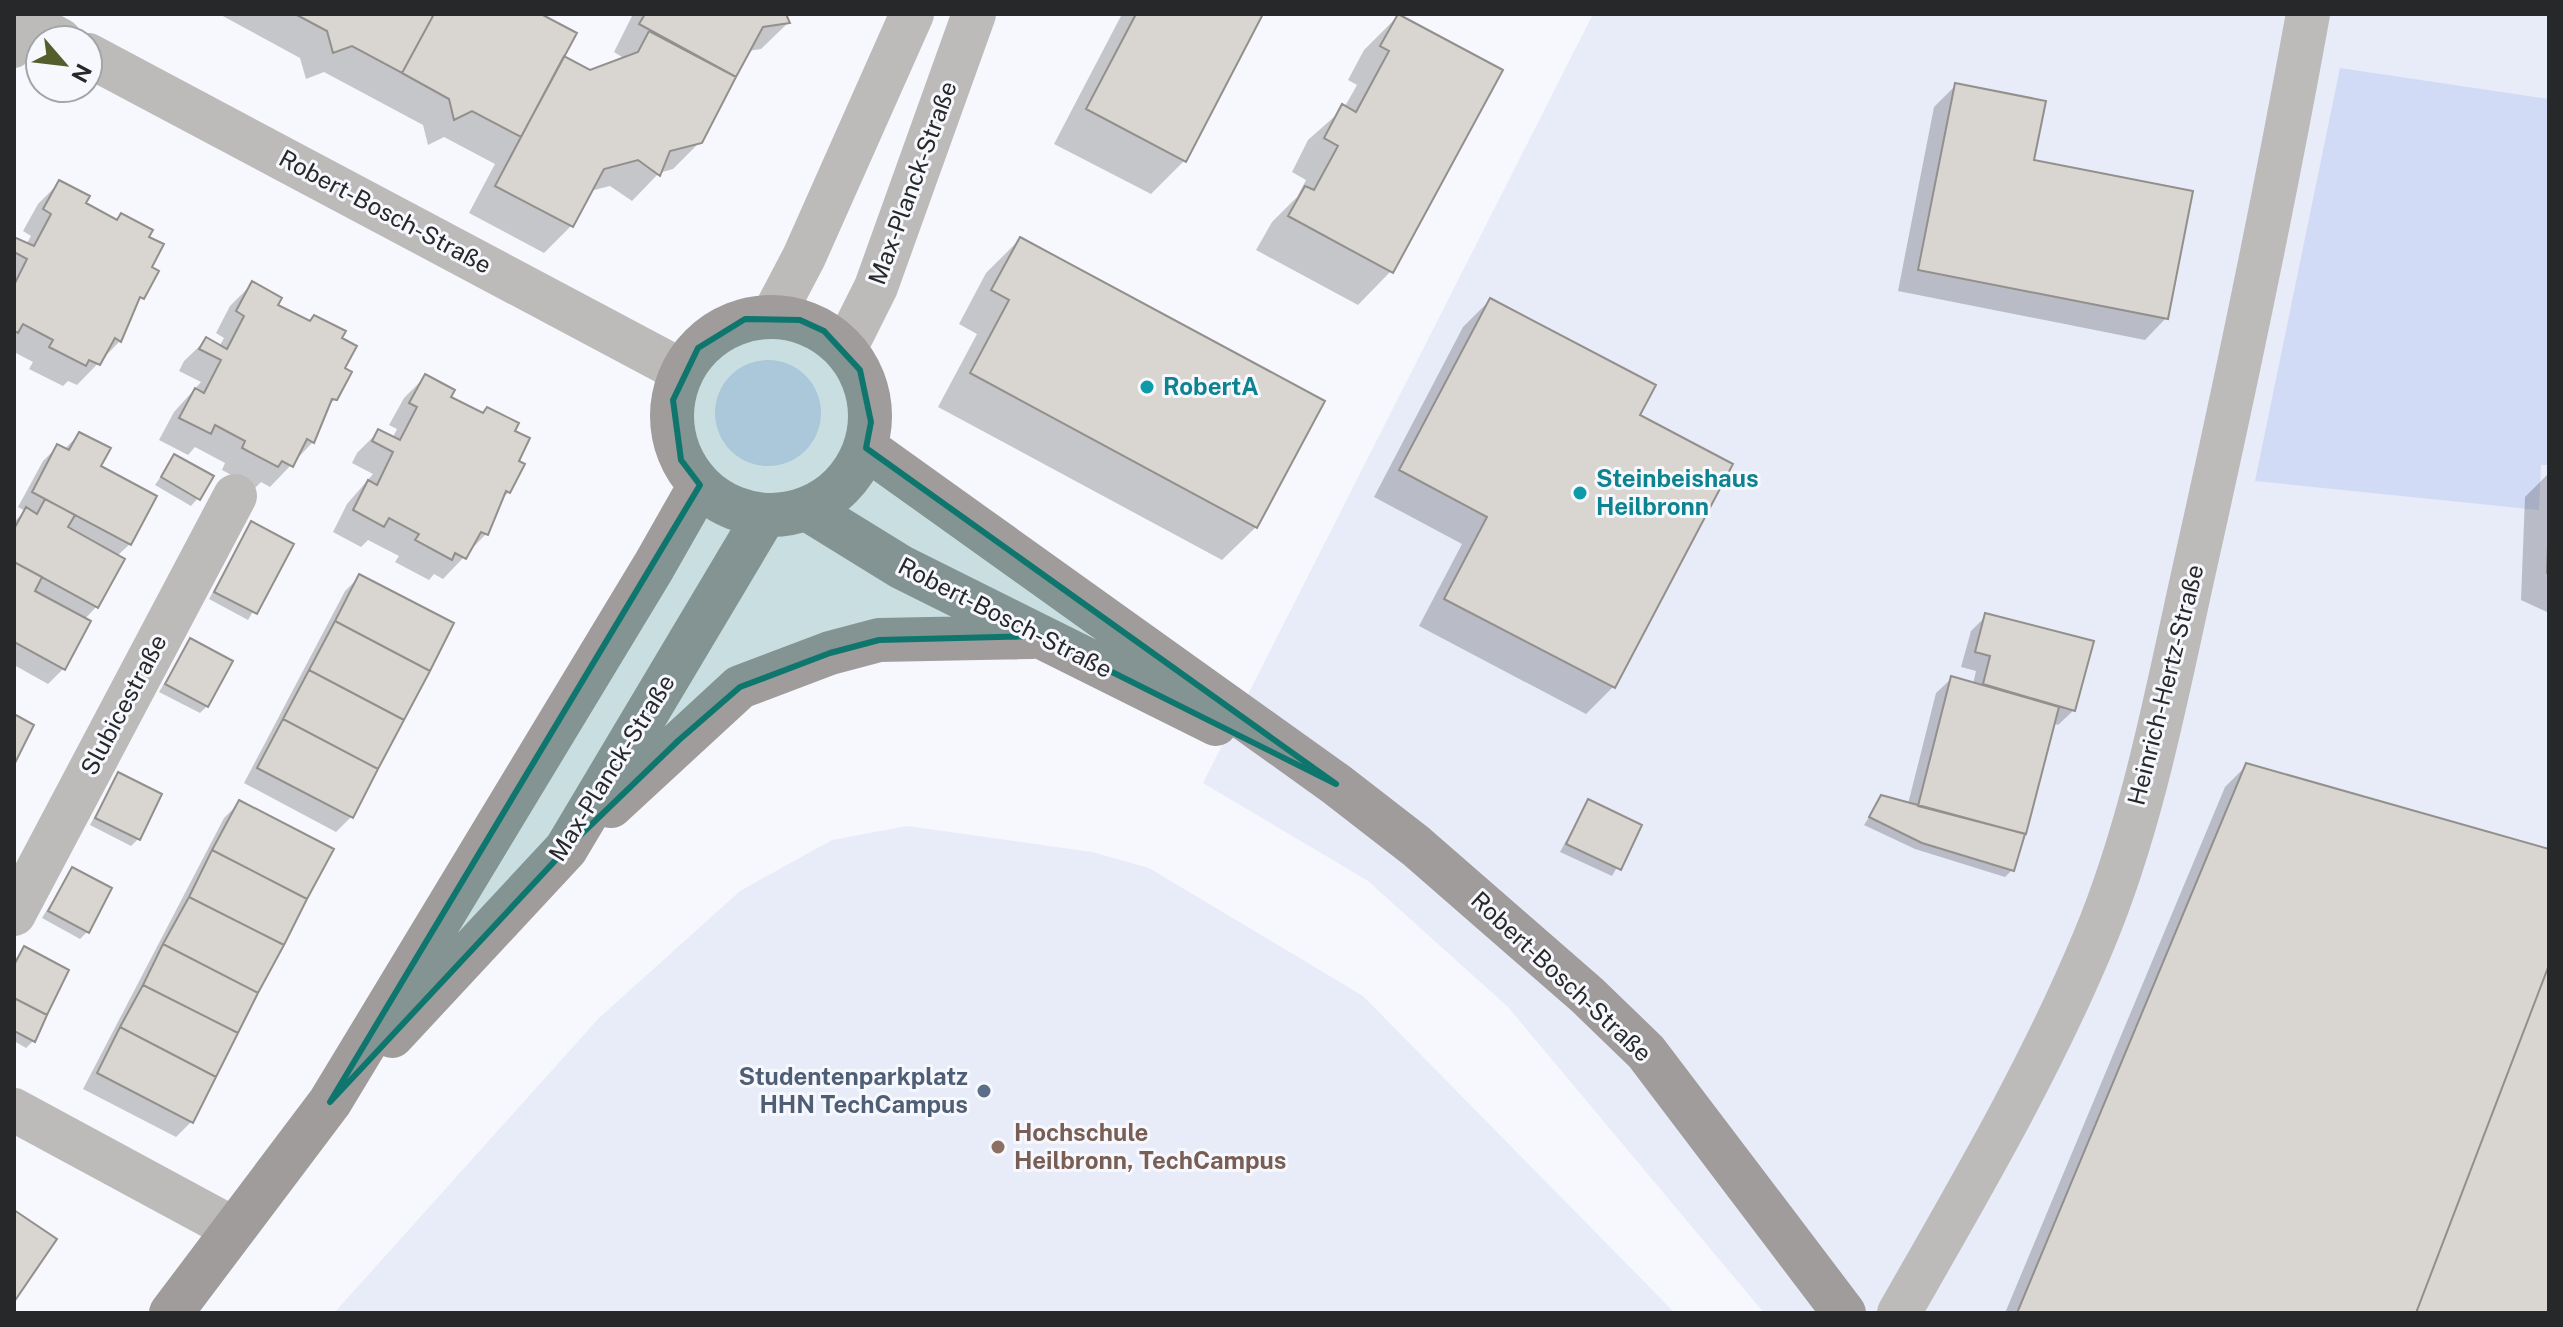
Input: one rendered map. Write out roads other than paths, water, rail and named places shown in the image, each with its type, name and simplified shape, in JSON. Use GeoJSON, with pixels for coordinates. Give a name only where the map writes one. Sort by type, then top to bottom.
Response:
{"type":"FeatureCollection","features":[{"type":"Feature","properties":{"kind":"street"},"geometry":{"type":"LineString","coordinates":[[773,316],[804,257],[912,14]]}},
{"type":"Feature","properties":{"kind":"street","name":"Max-Planck-Straße"},"geometry":{"type":"LineString","coordinates":[[845,349],[876,287],[974,14]]}},
{"type":"Feature","properties":{"kind":"street","name":"Heinrich-Hertz-Straße"},"geometry":{"type":"LineString","coordinates":[[1899,1313],[1963,1201],[2061,1013],[2116,880],[2165,703],[2227,426],[2263,259],[2308,14]]}},
{"type":"Feature","properties":{"kind":"street","name":"Robert-Bosch-Straße"},"geometry":{"type":"LineString","coordinates":[[104,64],[682,371]]}},
{"type":"Feature","properties":{"kind":"street","name":"Max-Planck-Straße"},"geometry":{"type":"LineString","coordinates":[[171,1313],[330,1102],[566,849],[786,512],[842,484],[866,448],[871,422],[869,395],[860,370],[845,349],[824,331],[800,320],[773,316],[745,319],[720,331],[698,348],[682,371],[673,400],[673,432],[681,460],[700,485],[730,506],[786,512]]}},
{"type":"Feature","properties":{"kind":"street","name":"Robert-Bosch-Straße"},"geometry":{"type":"LineString","coordinates":[[866,448],[1336,784],[1487,907],[1587,995],[1646,1052],[1844,1313]]}},
{"type":"Feature","properties":{"kind":"street","name":"Max-Planck-Straße"},"geometry":{"type":"LineString","coordinates":[[330,1102],[700,485]]}},
{"type":"Feature","properties":{"kind":"street","name":"Slubicestraße"},"geometry":{"type":"LineString","coordinates":[[14,914],[235,496]]}},
{"type":"Feature","properties":{"kind":"street","name":"Robert-Bosch-Straße"},"geometry":{"type":"LineString","coordinates":[[786,512],[1336,784]]}},
{"type":"Feature","properties":{"kind":"street"},"geometry":{"type":"LineString","coordinates":[[566,849],[679,740],[740,687],[830,653],[879,640],[1040,636]]}},
{"type":"Feature","properties":{"kind":"street"},"geometry":{"type":"LineString","coordinates":[[14,1110],[234,1229]]}},
{"type":"Feature","properties":{"kind":"place","name":"RobertA"},"geometry":{"type":"Point","coordinates":[1147,387]}},
{"type":"Feature","properties":{"kind":"place","name":"Steinbeishaus Heilbronn"},"geometry":{"type":"Point","coordinates":[1580,493]}},
{"type":"Feature","properties":{"kind":"place","name":"Studentenparkplatz HHN TechCampus"},"geometry":{"type":"Point","coordinates":[984,1091]}},
{"type":"Feature","properties":{"kind":"place","name":"Hochschule Heilbronn, TechCampus"},"geometry":{"type":"Point","coordinates":[998,1147]}}]}
